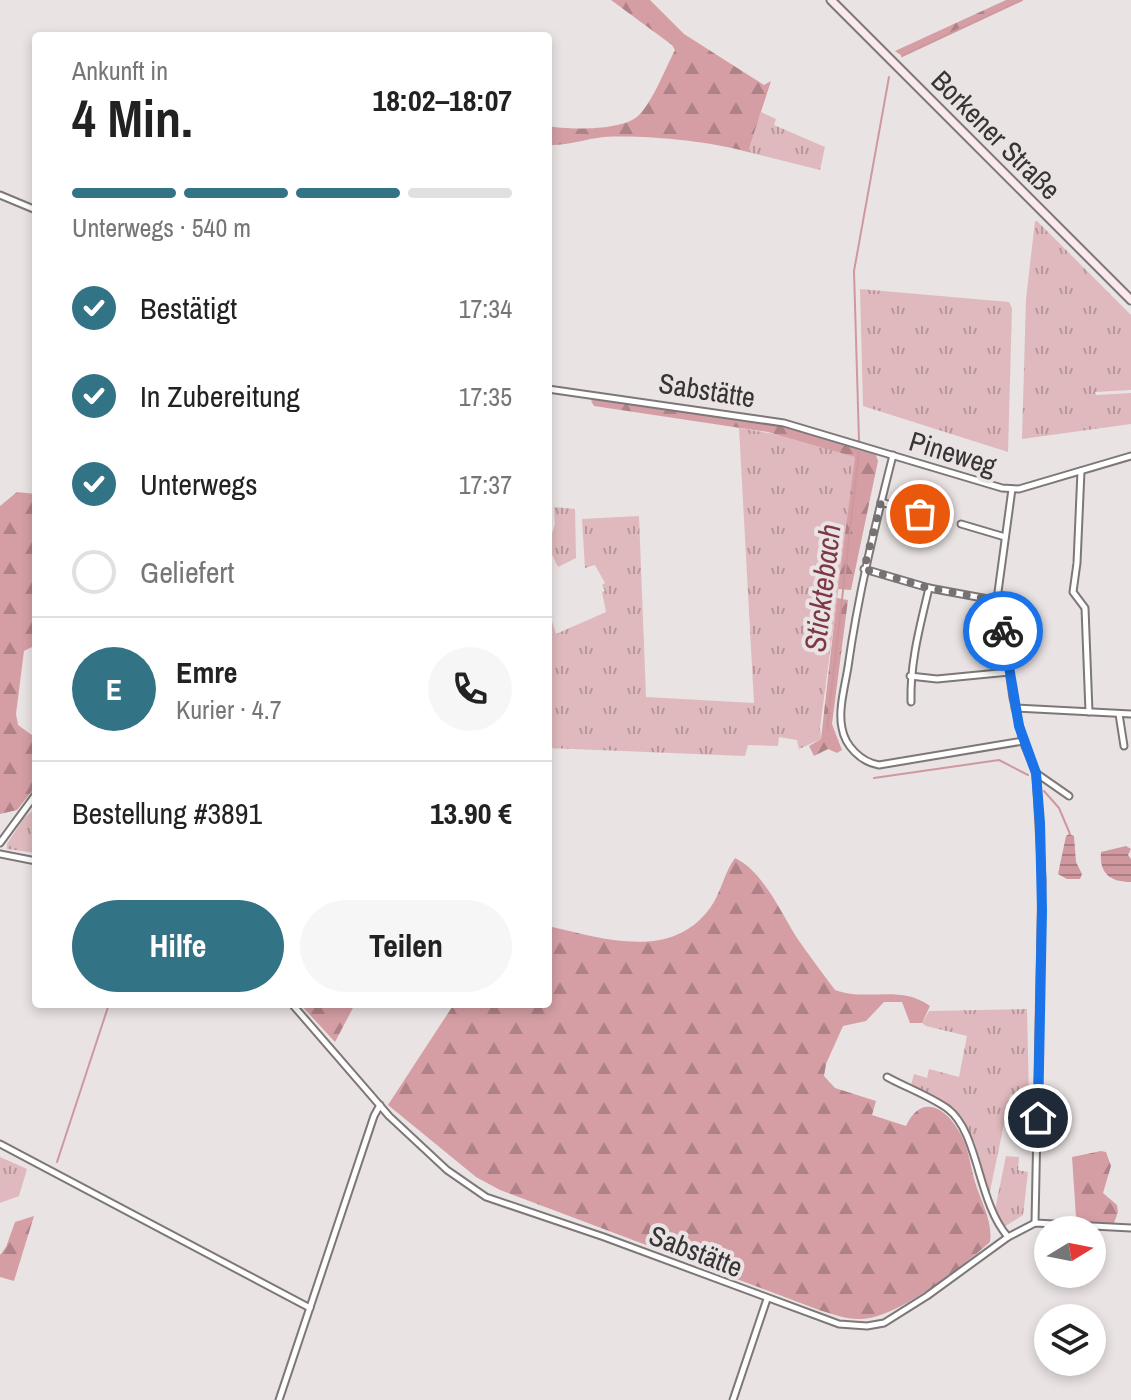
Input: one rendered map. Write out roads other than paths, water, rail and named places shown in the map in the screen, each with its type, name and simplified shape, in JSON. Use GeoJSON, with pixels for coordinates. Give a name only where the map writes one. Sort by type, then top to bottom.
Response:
{"type":"FeatureCollection","features":[{"type":"Feature","properties":{"kind":"main road","name":"Borkener Straße"},"geometry":{"type":"LineString","coordinates":[[831,0],[1131,300]]}},
{"type":"Feature","properties":{"kind":"street"},"geometry":{"type":"LineString","coordinates":[[0,195],[32,208]]}},
{"type":"Feature","properties":{"kind":"street","name":"Sabstätte"},"geometry":{"type":"LineString","coordinates":[[552,390],[770,420],[812,429],[857,445]]}},
{"type":"Feature","properties":{"kind":"street","name":"Pineweg"},"geometry":{"type":"LineString","coordinates":[[857,445],[1012,489],[1131,456]]}},
{"type":"Feature","properties":{"kind":"street"},"geometry":{"type":"LineString","coordinates":[[893,455],[864,569],[841,719],[844,737],[861,758],[879,765],[1023,741]]}},
{"type":"Feature","properties":{"kind":"street"},"geometry":{"type":"LineString","coordinates":[[1081,471],[1073,592],[1085,608],[1089,712]]}},
{"type":"Feature","properties":{"kind":"street"},"geometry":{"type":"LineString","coordinates":[[1012,489],[999,579],[999,601],[1015,708],[1023,741],[1036,773],[1042,880],[1035,1216]]}},
{"type":"Feature","properties":{"kind":"street"},"geometry":{"type":"LineString","coordinates":[[881,502],[920,514]]}},
{"type":"Feature","properties":{"kind":"street"},"geometry":{"type":"LineString","coordinates":[[961,524],[1005,537]]}},
{"type":"Feature","properties":{"kind":"street"},"geometry":{"type":"LineString","coordinates":[[864,569],[929,588],[999,601]]}},
{"type":"Feature","properties":{"kind":"street"},"geometry":{"type":"LineString","coordinates":[[911,702],[910,676],[929,588]]}},
{"type":"Feature","properties":{"kind":"street"},"geometry":{"type":"LineString","coordinates":[[910,676],[937,679],[1009,672]]}},
{"type":"Feature","properties":{"kind":"street"},"geometry":{"type":"LineString","coordinates":[[1015,708],[1131,714]]}},
{"type":"Feature","properties":{"kind":"street"},"geometry":{"type":"LineString","coordinates":[[1119,714],[1124,746]]}},
{"type":"Feature","properties":{"kind":"street"},"geometry":{"type":"LineString","coordinates":[[1036,773],[1069,796]]}},
{"type":"Feature","properties":{"kind":"street"},"geometry":{"type":"LineString","coordinates":[[0,843],[32,799]]}},
{"type":"Feature","properties":{"kind":"street"},"geometry":{"type":"LineString","coordinates":[[0,854],[32,860]]}},
{"type":"Feature","properties":{"kind":"street","name":"Sabstätte"},"geometry":{"type":"LineString","coordinates":[[295,1008],[380,1105],[447,1170],[493,1200],[604,1237],[839,1324],[867,1326],[884,1323],[1008,1237],[1034,1224]]}},
{"type":"Feature","properties":{"kind":"street"},"geometry":{"type":"LineString","coordinates":[[887,1077],[948,1109],[958,1120],[971,1147],[991,1213],[1008,1237]]}},
{"type":"Feature","properties":{"kind":"street"},"geometry":{"type":"LineString","coordinates":[[279,1400],[380,1105]]}},
{"type":"Feature","properties":{"kind":"street"},"geometry":{"type":"LineString","coordinates":[[0,1144],[310,1308]]}},
{"type":"Feature","properties":{"kind":"street"},"geometry":{"type":"LineString","coordinates":[[1106,1227],[1131,1228]]}},
{"type":"Feature","properties":{"kind":"street"},"geometry":{"type":"LineString","coordinates":[[733,1400],[767,1299]]}},
{"type":"Feature","properties":{"kind":"waterway"},"geometry":{"type":"LineString","coordinates":[[902,56],[1022,0]]}},
{"type":"Feature","properties":{"kind":"waterway"},"geometry":{"type":"LineString","coordinates":[[859,441],[854,271],[889,77]]}},
{"type":"Feature","properties":{"kind":"waterway","name":"Sticktebach"},"geometry":{"type":"LineString","coordinates":[[827,729],[859,452]]}},
{"type":"Feature","properties":{"kind":"waterway","name":"Sticktebach"},"geometry":{"type":"LineString","coordinates":[[874,778],[999,760],[1028,775]]}},
{"type":"Feature","properties":{"kind":"waterway"},"geometry":{"type":"LineString","coordinates":[[1044,791],[1059,808],[1070,834]]}},
{"type":"Feature","properties":{"kind":"waterway"},"geometry":{"type":"LineString","coordinates":[[57,1162],[108,1008]]}}]}
